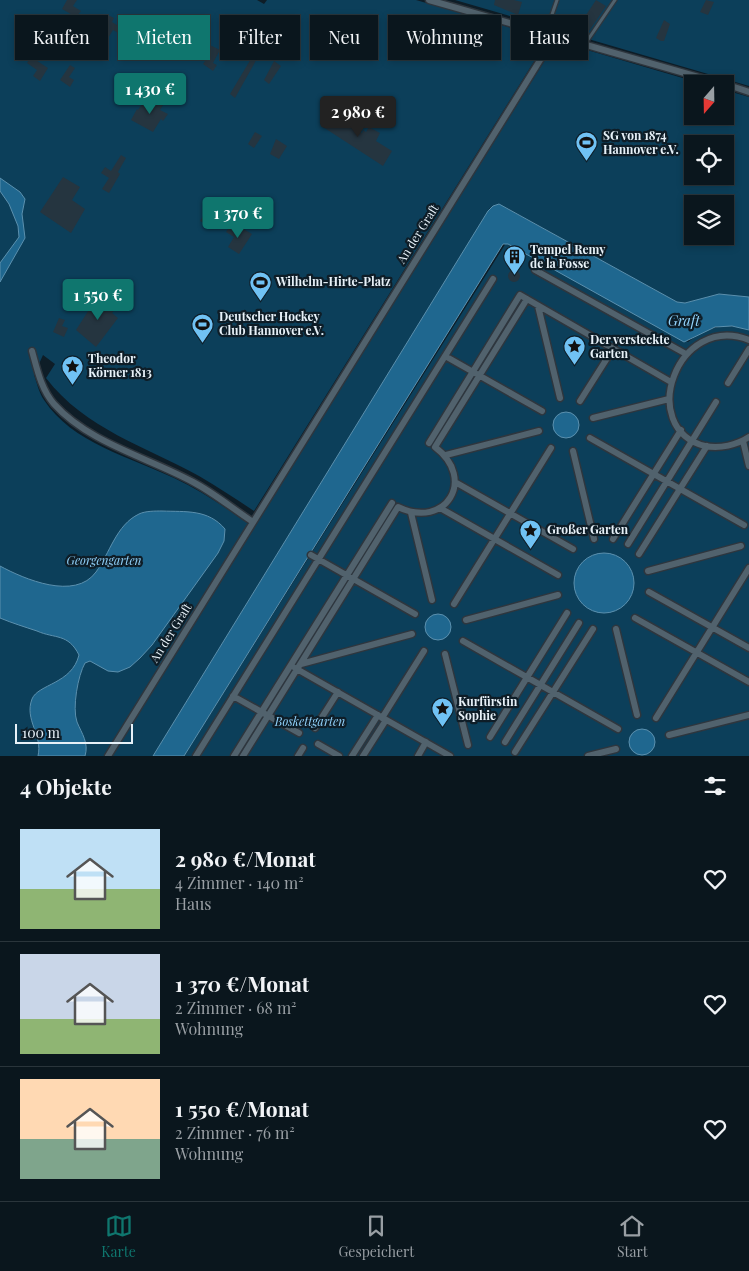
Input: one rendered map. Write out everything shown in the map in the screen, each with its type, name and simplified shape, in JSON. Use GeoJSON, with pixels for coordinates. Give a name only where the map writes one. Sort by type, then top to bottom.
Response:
{"type":"FeatureCollection","features":[{"type":"Feature","properties":{"kind":"street"},"geometry":{"type":"LineString","coordinates":[[429,0],[511,22]]}},
{"type":"Feature","properties":{"kind":"street"},"geometry":{"type":"LineString","coordinates":[[588,45],[693,75]]}},
{"type":"Feature","properties":{"kind":"street","name":"An der Graft"},"geometry":{"type":"LineString","coordinates":[[108,756],[540,60]]}},
{"type":"Feature","properties":{"kind":"street"},"geometry":{"type":"LineString","coordinates":[[734,87],[749,92]]}},
{"type":"Feature","properties":{"kind":"street"},"geometry":{"type":"LineString","coordinates":[[535,270],[686,354]]}},
{"type":"Feature","properties":{"kind":"street"},"geometry":{"type":"LineString","coordinates":[[196,756],[492,280]]}},
{"type":"Feature","properties":{"kind":"street"},"geometry":{"type":"LineString","coordinates":[[296,666],[350,577],[398,507],[411,513],[425,514],[440,508],[451,496],[455,482],[452,464],[446,455],[435,447],[520,295],[671,382]]}},
{"type":"Feature","properties":{"kind":"street"},"geometry":{"type":"LineString","coordinates":[[538,306],[560,398]]}},
{"type":"Feature","properties":{"kind":"street"},"geometry":{"type":"LineString","coordinates":[[749,340],[733,336],[720,337],[697,345],[686,354],[676,368],[671,382],[669,399],[674,419],[692,442],[707,446],[725,446],[743,441],[749,437]]}},
{"type":"Feature","properties":{"kind":"street"},"geometry":{"type":"LineString","coordinates":[[580,401],[613,349]]}},
{"type":"Feature","properties":{"kind":"street"},"geometry":{"type":"LineString","coordinates":[[728,383],[749,349]]}},
{"type":"Feature","properties":{"kind":"street"},"geometry":{"type":"LineString","coordinates":[[32,351],[44,390],[52,402],[68,418],[95,435],[195,483],[253,522]]}},
{"type":"Feature","properties":{"kind":"street"},"geometry":{"type":"LineString","coordinates":[[445,356],[542,411]]}},
{"type":"Feature","properties":{"kind":"street"},"geometry":{"type":"LineString","coordinates":[[429,443],[476,373]]}},
{"type":"Feature","properties":{"kind":"street"},"geometry":{"type":"LineString","coordinates":[[593,418],[669,399]]}},
{"type":"Feature","properties":{"kind":"street"},"geometry":{"type":"LineString","coordinates":[[628,544],[716,402]]}},
{"type":"Feature","properties":{"kind":"street"},"geometry":{"type":"LineString","coordinates":[[613,539],[681,430]]}},
{"type":"Feature","properties":{"kind":"street"},"geometry":{"type":"LineString","coordinates":[[446,455],[539,431]]}},
{"type":"Feature","properties":{"kind":"street"},"geometry":{"type":"LineString","coordinates":[[590,438],[744,525]]}},
{"type":"Feature","properties":{"kind":"street"},"geometry":{"type":"LineString","coordinates":[[743,441],[749,466]]}},
{"type":"Feature","properties":{"kind":"street"},"geometry":{"type":"LineString","coordinates":[[639,554],[707,446]]}},
{"type":"Feature","properties":{"kind":"street"},"geometry":{"type":"LineString","coordinates":[[454,604],[551,448]]}},
{"type":"Feature","properties":{"kind":"street"},"geometry":{"type":"LineString","coordinates":[[573,451],[594,539]]}},
{"type":"Feature","properties":{"kind":"street"},"geometry":{"type":"LineString","coordinates":[[455,482],[574,548]]}},
{"type":"Feature","properties":{"kind":"street"},"geometry":{"type":"LineString","coordinates":[[234,756],[296,666],[392,503]]}},
{"type":"Feature","properties":{"kind":"street"},"geometry":{"type":"LineString","coordinates":[[440,508],[558,575]]}},
{"type":"Feature","properties":{"kind":"street"},"geometry":{"type":"LineString","coordinates":[[411,513],[432,600]]}},
{"type":"Feature","properties":{"kind":"street"},"geometry":{"type":"LineString","coordinates":[[648,571],[741,546]]}},
{"type":"Feature","properties":{"kind":"street"},"geometry":{"type":"LineString","coordinates":[[311,555],[415,614]]}},
{"type":"Feature","properties":{"kind":"street"},"geometry":{"type":"LineString","coordinates":[[656,718],[749,568]]}},
{"type":"Feature","properties":{"kind":"street"},"geometry":{"type":"LineString","coordinates":[[649,592],[749,648]]}},
{"type":"Feature","properties":{"kind":"street"},"geometry":{"type":"LineString","coordinates":[[466,620],[558,595]]}},
{"type":"Feature","properties":{"kind":"street"},"geometry":{"type":"LineString","coordinates":[[490,737],[567,613]]}},
{"type":"Feature","properties":{"kind":"street"},"geometry":{"type":"LineString","coordinates":[[635,618],[749,682]]}},
{"type":"Feature","properties":{"kind":"street"},"geometry":{"type":"LineString","coordinates":[[505,742],[579,623]]}},
{"type":"Feature","properties":{"kind":"street"},"geometry":{"type":"LineString","coordinates":[[616,628],[636,715]]}},
{"type":"Feature","properties":{"kind":"street"},"geometry":{"type":"LineString","coordinates":[[515,752],[593,629]]}},
{"type":"Feature","properties":{"kind":"street"},"geometry":{"type":"LineString","coordinates":[[296,666],[412,634]]}},
{"type":"Feature","properties":{"kind":"street"},"geometry":{"type":"LineString","coordinates":[[463,641],[618,729]]}},
{"type":"Feature","properties":{"kind":"street"},"geometry":{"type":"LineString","coordinates":[[352,756],[382,717],[424,650]]}},
{"type":"Feature","properties":{"kind":"street"},"geometry":{"type":"LineString","coordinates":[[445,654],[468,745]]}},
{"type":"Feature","properties":{"kind":"street"},"geometry":{"type":"LineString","coordinates":[[296,666],[450,756]]}},
{"type":"Feature","properties":{"kind":"street"},"geometry":{"type":"LineString","coordinates":[[315,728],[338,692]]}},
{"type":"Feature","properties":{"kind":"street"},"geometry":{"type":"LineString","coordinates":[[234,696],[299,734]]}},
{"type":"Feature","properties":{"kind":"street"},"geometry":{"type":"LineString","coordinates":[[243,756],[264,714]]}},
{"type":"Feature","properties":{"kind":"street"},"geometry":{"type":"LineString","coordinates":[[669,735],[749,715]]}},
{"type":"Feature","properties":{"kind":"street"},"geometry":{"type":"LineString","coordinates":[[363,756],[382,717]]}},
{"type":"Feature","properties":{"kind":"street"},"geometry":{"type":"LineString","coordinates":[[418,756],[426,742]]}},
{"type":"Feature","properties":{"kind":"street"},"geometry":{"type":"LineString","coordinates":[[318,744],[339,756]]}},
{"type":"Feature","properties":{"kind":"street"},"geometry":{"type":"LineString","coordinates":[[298,756],[303,748]]}},
{"type":"Feature","properties":{"kind":"street"},"geometry":{"type":"LineString","coordinates":[[433,756],[438,749]]}},
{"type":"Feature","properties":{"kind":"street"},"geometry":{"type":"LineString","coordinates":[[588,756],[616,749]]}},
{"type":"Feature","properties":{"kind":"lane"},"geometry":{"type":"LineString","coordinates":[[552,15],[557,0]]}},
{"type":"Feature","properties":{"kind":"lane"},"geometry":{"type":"LineString","coordinates":[[588,39],[614,0]]}},
{"type":"Feature","properties":{"kind":"green space","name":"Georgengarten"},"geometry":{"type":"Polygon","coordinates":[[[0,0],[257,0],[264,4],[267,0],[416,0],[467,15],[388,15],[388,60],[501,60],[501,25],[511,28],[511,60],[535,60],[254,511],[199,476],[117,435],[79,411],[46,378],[55,364],[43,355],[34,375],[39,391],[56,415],[70,427],[103,447],[193,488],[249,524],[106,756],[0,756],[0,0]]]}},
{"type":"Feature","properties":{"kind":"green space"},"geometry":{"type":"Polygon","coordinates":[[[455,0],[749,0],[749,86],[734,82],[734,75],[711,75],[588,39],[588,15],[511,16],[455,0]]]}},
{"type":"Feature","properties":{"kind":"green space"},"geometry":{"type":"Polygon","coordinates":[[[588,50],[684,78],[684,125],[734,125],[734,93],[749,97],[749,297],[719,294],[685,303],[677,302],[505,207],[490,208],[153,756],[110,756],[478,161],[480,164],[545,60],[588,60],[588,50]]]}},
{"type":"Feature","properties":{"kind":"green space","name":"Großer Garten"},"geometry":{"type":"Polygon","coordinates":[[[506,243],[688,342],[702,333],[717,327],[733,326],[749,330],[749,756],[184,756],[506,243]]]}},
{"type":"Feature","properties":{"kind":"water"},"geometry":{"type":"Polygon","coordinates":[[[0,178],[20,192],[25,199],[22,214],[25,238],[0,282],[0,263],[19,237],[18,226],[9,204],[0,191],[0,178]]]}},
{"type":"Feature","properties":{"kind":"water","name":"Graft"},"geometry":{"type":"Polygon","coordinates":[[[499,204],[677,302],[685,303],[719,294],[749,297],[749,330],[732,326],[715,327],[684,342],[508,244],[503,244],[184,756],[153,756],[488,211],[493,206],[499,204]]]}},
{"type":"Feature","properties":{"kind":"water"},"geometry":{"type":"Polygon","coordinates":[[[566,412],[575,416],[579,425],[575,434],[566,438],[557,434],[553,425],[557,416],[566,412]]]}},
{"type":"Feature","properties":{"kind":"water"},"geometry":{"type":"Polygon","coordinates":[[[144,512],[196,513],[211,518],[218,523],[225,529],[224,541],[218,553],[152,645],[130,667],[118,672],[108,671],[90,661],[85,663],[78,683],[75,709],[77,722],[86,743],[85,756],[38,756],[38,741],[30,714],[32,699],[35,694],[70,672],[79,655],[75,648],[66,640],[0,618],[0,566],[49,585],[76,585],[87,581],[96,572],[119,532],[131,519],[144,512]]]}},
{"type":"Feature","properties":{"kind":"water"},"geometry":{"type":"Polygon","coordinates":[[[598,553],[610,553],[621,558],[629,566],[634,577],[632,595],[621,608],[610,613],[598,613],[587,608],[579,600],[574,589],[574,577],[579,566],[587,558],[598,553]]]}},
{"type":"Feature","properties":{"kind":"water"},"geometry":{"type":"Polygon","coordinates":[[[438,614],[447,618],[451,627],[447,636],[438,640],[429,636],[425,627],[429,618],[438,614]]]}},
{"type":"Feature","properties":{"kind":"water"},"geometry":{"type":"Polygon","coordinates":[[[642,729],[651,733],[655,742],[651,751],[642,755],[633,751],[629,742],[633,733],[642,729]]]}},
{"type":"Feature","properties":{"kind":"building"},"geometry":{"type":"Polygon","coordinates":[[[67,0],[77,0],[73,6],[81,11],[78,15],[72,15],[62,9],[67,0]]]}},
{"type":"Feature","properties":{"kind":"building"},"geometry":{"type":"Polygon","coordinates":[[[495,0],[522,2],[518,15],[494,5],[495,0]]]}},
{"type":"Feature","properties":{"kind":"building"},"geometry":{"type":"Polygon","coordinates":[[[596,0],[606,6],[588,33],[588,15],[586,15],[596,0]]]}},
{"type":"Feature","properties":{"kind":"building"},"geometry":{"type":"Polygon","coordinates":[[[706,0],[714,2],[708,15],[700,12],[706,0]]]}},
{"type":"Feature","properties":{"kind":"building"},"geometry":{"type":"Polygon","coordinates":[[[108,15],[114,18],[112,22],[118,26],[118,33],[113,30],[108,38],[108,15]]]}},
{"type":"Feature","properties":{"kind":"building"},"geometry":{"type":"Polygon","coordinates":[[[664,20],[670,24],[664,41],[661,41],[656,38],[664,20]]]}},
{"type":"Feature","properties":{"kind":"building"},"geometry":{"type":"Polygon","coordinates":[[[210,45],[220,50],[213,63],[217,65],[213,71],[203,64],[206,60],[210,60],[210,45]]]}},
{"type":"Feature","properties":{"kind":"building"},"geometry":{"type":"Polygon","coordinates":[[[29,60],[36,60],[48,68],[40,81],[33,76],[37,70],[27,63],[29,60]]]}},
{"type":"Feature","properties":{"kind":"building"},"geometry":{"type":"Polygon","coordinates":[[[250,60],[256,60],[235,98],[230,94],[250,60]]]}},
{"type":"Feature","properties":{"kind":"building"},"geometry":{"type":"Polygon","coordinates":[[[274,61],[281,66],[269,84],[264,80],[274,61]]]}},
{"type":"Feature","properties":{"kind":"building"},"geometry":{"type":"Polygon","coordinates":[[[70,65],[75,68],[69,77],[74,80],[70,87],[60,80],[70,65]]]}},
{"type":"Feature","properties":{"kind":"building"},"geometry":{"type":"Polygon","coordinates":[[[158,96],[166,100],[160,110],[168,114],[163,121],[161,119],[153,132],[131,120],[142,104],[150,109],[158,96]]]}},
{"type":"Feature","properties":{"kind":"building"},"geometry":{"type":"Polygon","coordinates":[[[338,107],[348,113],[342,121],[362,133],[363,130],[366,132],[369,127],[380,133],[376,141],[392,151],[383,166],[323,127],[338,107]]]}},
{"type":"Feature","properties":{"kind":"building"},"geometry":{"type":"Polygon","coordinates":[[[255,132],[262,136],[254,148],[248,144],[255,132]]]}},
{"type":"Feature","properties":{"kind":"building"},"geometry":{"type":"Polygon","coordinates":[[[276,139],[287,146],[279,159],[270,154],[276,139]]]}},
{"type":"Feature","properties":{"kind":"building"},"geometry":{"type":"Polygon","coordinates":[[[121,155],[126,158],[118,172],[120,174],[109,193],[102,189],[109,178],[101,173],[105,167],[111,171],[121,155]]]}},
{"type":"Feature","properties":{"kind":"building"},"geometry":{"type":"Polygon","coordinates":[[[63,177],[80,187],[72,200],[85,209],[71,233],[40,212],[63,177]]]}},
{"type":"Feature","properties":{"kind":"building"},"geometry":{"type":"Polygon","coordinates":[[[212,201],[219,206],[208,225],[200,221],[212,201]]]}},
{"type":"Feature","properties":{"kind":"building"},"geometry":{"type":"Polygon","coordinates":[[[230,226],[238,231],[240,227],[252,234],[239,254],[228,247],[234,237],[226,232],[230,226]]]}},
{"type":"Feature","properties":{"kind":"building","name":"Tempel Remy de la Fosse"},"geometry":{"type":"Polygon","coordinates":[[[516,270],[519,271],[519,281],[512,282],[509,281],[508,274],[509,271],[516,270]]]}},
{"type":"Feature","properties":{"kind":"building"},"geometry":{"type":"Polygon","coordinates":[[[99,294],[117,307],[112,313],[118,318],[96,347],[76,330],[99,294]]]}},
{"type":"Feature","properties":{"kind":"building"},"geometry":{"type":"Polygon","coordinates":[[[59,318],[65,320],[62,326],[68,328],[64,337],[53,332],[59,318]]]}},
{"type":"Feature","properties":{"kind":"place","name":"SG von 1874 Hannover e.V."},"geometry":{"type":"Point","coordinates":[587,162]}},
{"type":"Feature","properties":{"kind":"place","name":"Tempel Remy de la Fosse"},"geometry":{"type":"Point","coordinates":[514,276]}},
{"type":"Feature","properties":{"kind":"place","name":"Wilhelm-Hirte-Platz"},"geometry":{"type":"Point","coordinates":[260,301]}},
{"type":"Feature","properties":{"kind":"place","name":"Deutscher Hockey Club Hannover e.V."},"geometry":{"type":"Point","coordinates":[203,343]}},
{"type":"Feature","properties":{"kind":"place","name":"Der versteckte Garten"},"geometry":{"type":"Point","coordinates":[574,366]}},
{"type":"Feature","properties":{"kind":"place","name":"Theodor Körner 1813"},"geometry":{"type":"Point","coordinates":[72,385]}},
{"type":"Feature","properties":{"kind":"place","name":"Großer Garten"},"geometry":{"type":"Point","coordinates":[531,549]}},
{"type":"Feature","properties":{"kind":"place","name":"Kurfürstin Sophie"},"geometry":{"type":"Point","coordinates":[442,728]}},
{"type":"Feature","properties":{"kind":"park label","name":"Boskettgarten"},"geometry":{"type":"Point","coordinates":[310,722]}}]}
